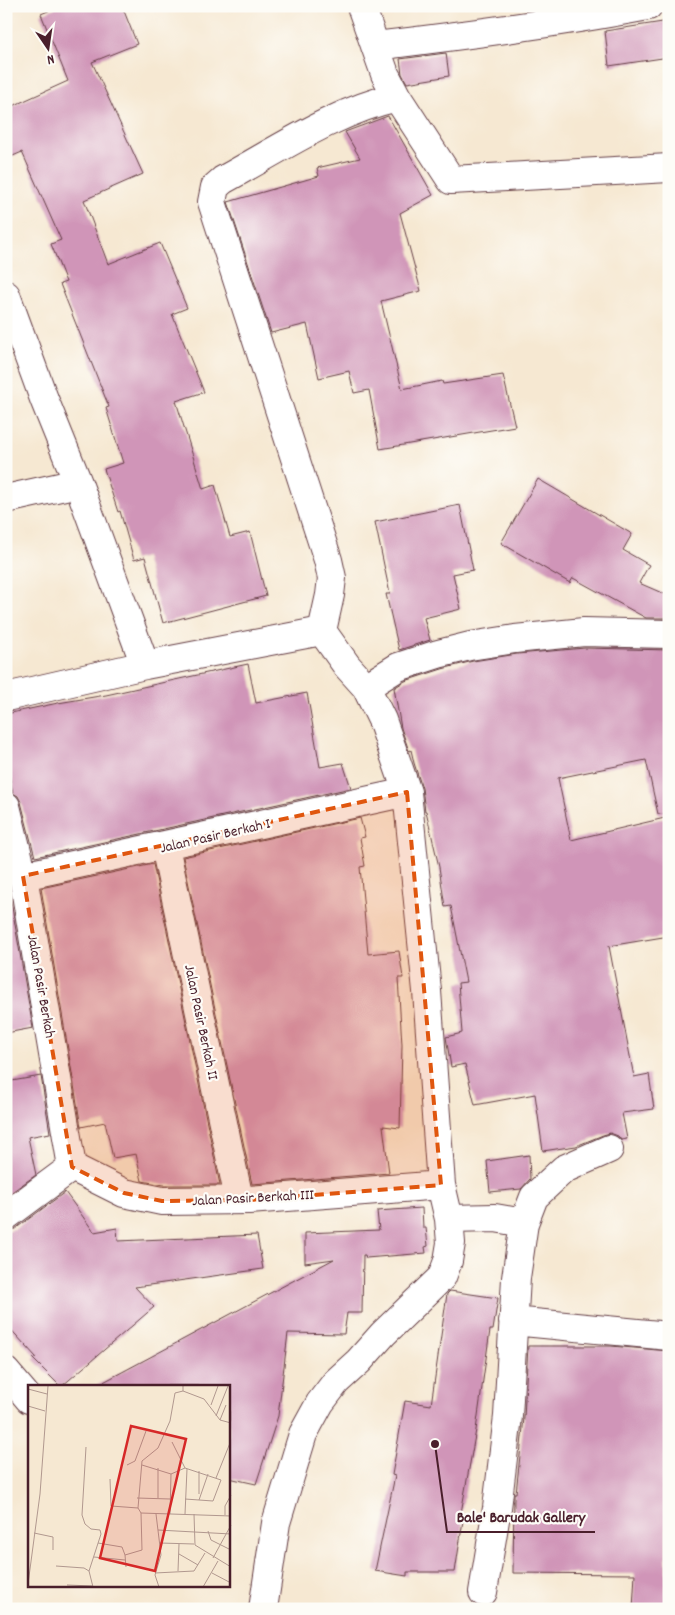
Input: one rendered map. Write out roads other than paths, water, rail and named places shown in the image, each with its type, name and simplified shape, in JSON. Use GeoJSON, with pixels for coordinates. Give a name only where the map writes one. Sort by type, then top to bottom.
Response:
{"type":"FeatureCollection","features":[{"type":"Feature","properties":{"kind":"street"},"geometry":{"type":"LineString","coordinates":[[361,6],[386,74],[397,96],[451,180],[669,168]]}},
{"type":"Feature","properties":{"kind":"street"},"geometry":{"type":"LineString","coordinates":[[375,46],[581,19],[648,6]]}},
{"type":"Feature","properties":{"kind":"street"},"geometry":{"type":"LineString","coordinates":[[263,1609],[276,1523],[303,1434],[320,1403],[336,1382],[442,1277],[451,1243],[449,1219],[441,1186],[427,991],[407,792],[382,720],[366,687],[347,666],[322,631],[332,578],[328,560],[212,202],[216,187],[223,180],[339,116],[397,96]]}},
{"type":"Feature","properties":{"kind":"street"},"geometry":{"type":"LineString","coordinates":[[6,295],[12,329],[44,399],[78,484],[145,665]]}},
{"type":"Feature","properties":{"kind":"street"},"geometry":{"type":"LineString","coordinates":[[6,499],[78,484]]}},
{"type":"Feature","properties":{"kind":"street"},"geometry":{"type":"LineString","coordinates":[[6,697],[145,665],[322,631]]}},
{"type":"Feature","properties":{"kind":"street"},"geometry":{"type":"LineString","coordinates":[[366,687],[398,667],[470,646],[584,632],[669,634]]}},
{"type":"Feature","properties":{"kind":"street","name":"Jalan Pasir Berkah I"},"geometry":{"type":"LineString","coordinates":[[23,876],[407,792]]}},
{"type":"Feature","properties":{"kind":"street","name":"Jalan Pasir Berkah"},"geometry":{"type":"LineString","coordinates":[[6,806],[23,876],[72,1167]]}},
{"type":"Feature","properties":{"kind":"street","name":"Jalan Pasir Berkah II"},"geometry":{"type":"LineString","coordinates":[[165,846],[238,1199]]}},
{"type":"Feature","properties":{"kind":"street"},"geometry":{"type":"LineString","coordinates":[[483,1592],[497,1508],[508,1416],[516,1278],[524,1223],[534,1197],[564,1169],[610,1149]]}},
{"type":"Feature","properties":{"kind":"street"},"geometry":{"type":"LineString","coordinates":[[6,1216],[72,1167]]}},
{"type":"Feature","properties":{"kind":"street","name":"Jalan Pasir Berkah III"},"geometry":{"type":"LineString","coordinates":[[72,1167],[124,1193],[162,1201],[249,1200],[441,1186]]}},
{"type":"Feature","properties":{"kind":"street"},"geometry":{"type":"LineString","coordinates":[[449,1219],[495,1218],[524,1223]]}},
{"type":"Feature","properties":{"kind":"street"},"geometry":{"type":"LineString","coordinates":[[513,1321],[669,1336]]}},
{"type":"Feature","properties":{"kind":"street"},"geometry":{"type":"LineString","coordinates":[[6,1372],[28,1398]]}},
{"type":"Feature","properties":{"kind":"place","name":"Bale' Barudak Gallery"},"geometry":{"type":"Point","coordinates":[435,1444]}}]}
